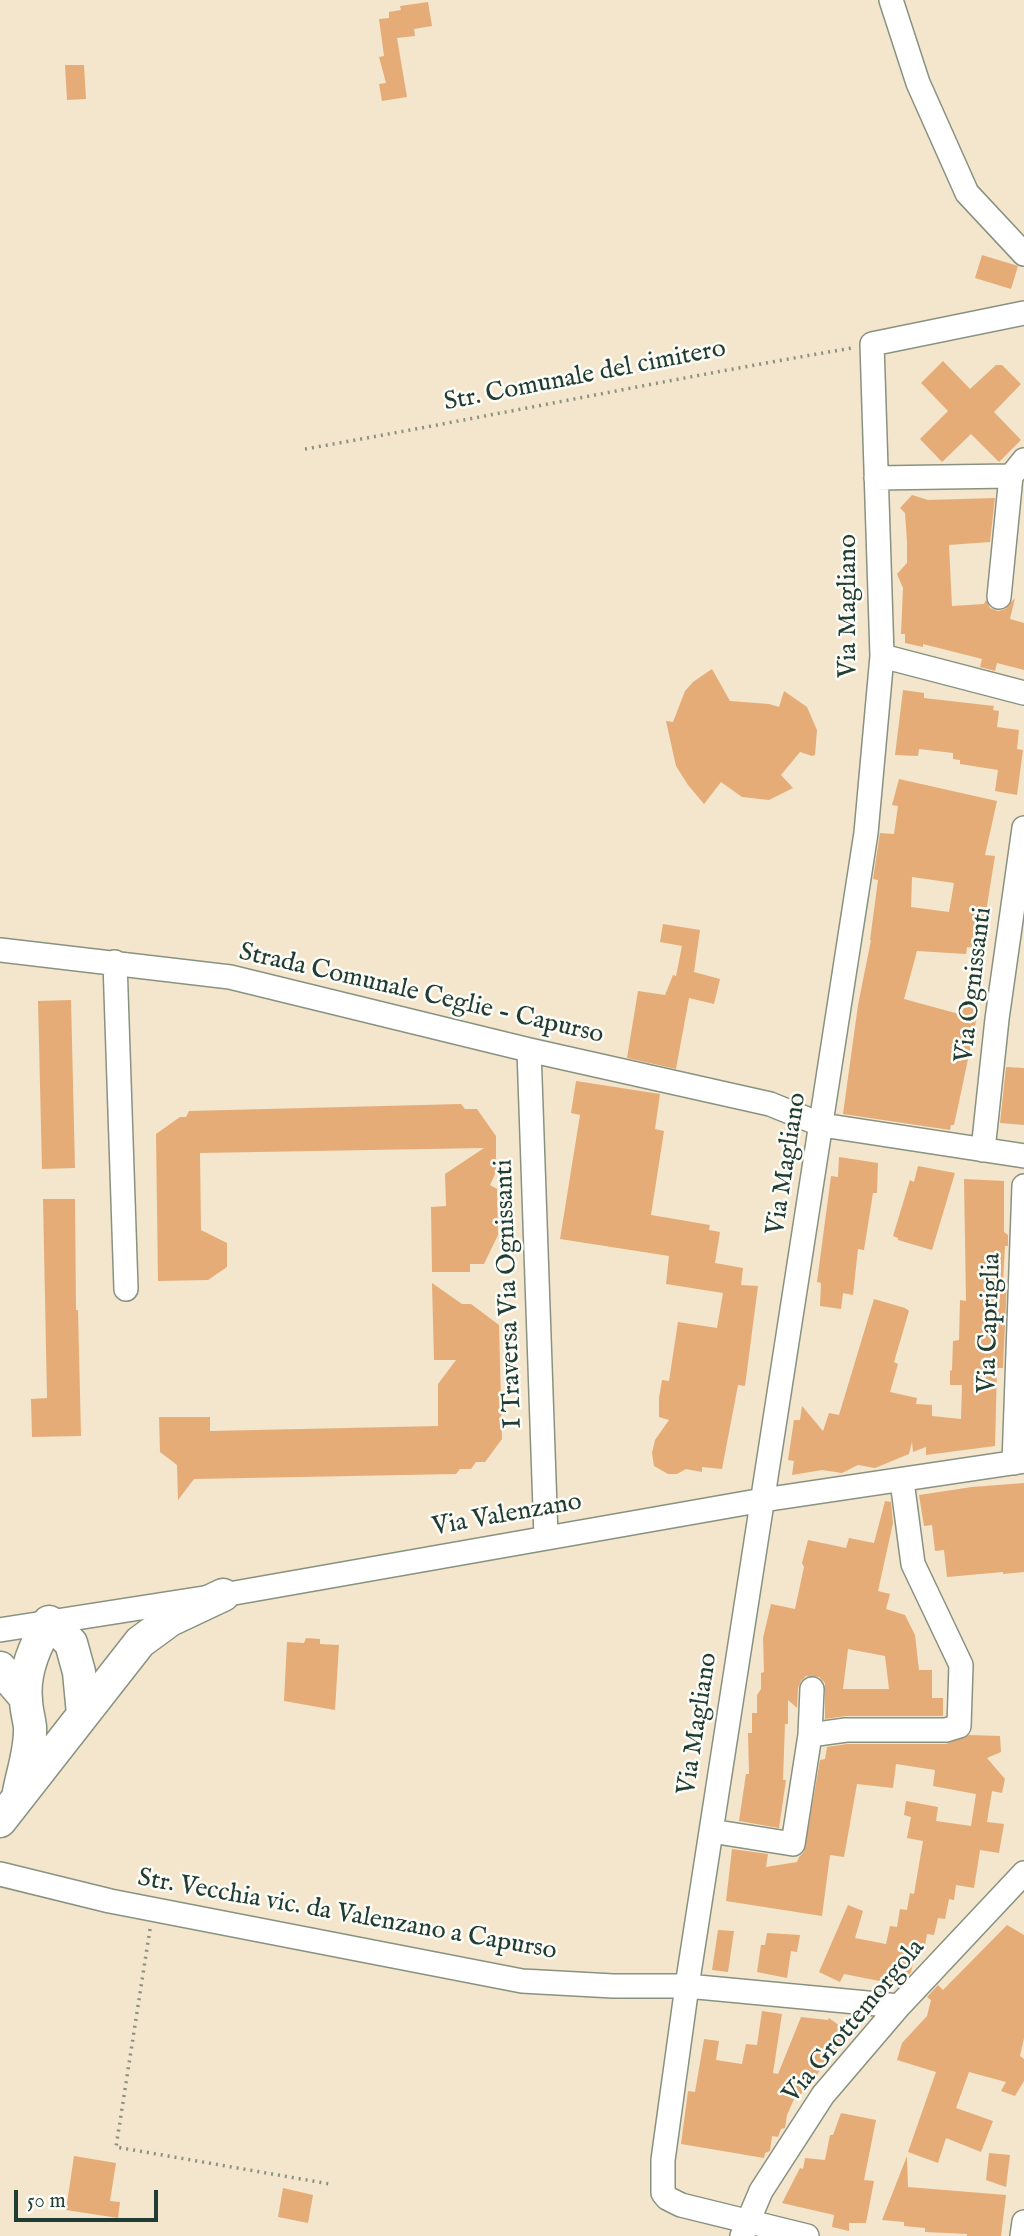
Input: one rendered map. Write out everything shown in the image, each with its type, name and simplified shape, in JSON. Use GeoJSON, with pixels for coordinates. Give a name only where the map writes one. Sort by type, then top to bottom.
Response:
{"type":"FeatureCollection","features":[{"type":"Feature","properties":{"kind":"highway"},"geometry":{"type":"LineString","coordinates":[[9,1809],[140,1642],[170,1620],[223,1595]]}},
{"type":"Feature","properties":{"kind":"highway"},"geometry":{"type":"LineString","coordinates":[[9,1809],[27,1755],[30,1728],[25,1697],[35,1645],[49,1622],[71,1643],[79,1672],[83,1714]]}},
{"type":"Feature","properties":{"kind":"highway"},"geometry":{"type":"LineString","coordinates":[[0,1668],[25,1697]]}},
{"type":"Feature","properties":{"kind":"street"},"geometry":{"type":"LineString","coordinates":[[891,0],[918,83],[967,193],[1024,254]]}},
{"type":"Feature","properties":{"kind":"street"},"geometry":{"type":"LineString","coordinates":[[872,344],[1024,313]]}},
{"type":"Feature","properties":{"kind":"street","name":"Via Magliano"},"geometry":{"type":"LineString","coordinates":[[745,2228],[667,2198],[663,2193],[663,2160],[687,1986],[866,832],[882,656],[872,344]]}},
{"type":"Feature","properties":{"kind":"street"},"geometry":{"type":"LineString","coordinates":[[876,478],[1018,468],[999,597]]}},
{"type":"Feature","properties":{"kind":"street"},"geometry":{"type":"LineString","coordinates":[[882,656],[1024,693]]}},
{"type":"Feature","properties":{"kind":"street","name":"Via Ognissanti"},"geometry":{"type":"LineString","coordinates":[[983,1150],[997,1019],[1024,828]]}},
{"type":"Feature","properties":{"kind":"street","name":"Strada Comunale Ceglie - Capurso"},"geometry":{"type":"LineString","coordinates":[[0,950],[230,977],[529,1050],[771,1104],[822,1125]]}},
{"type":"Feature","properties":{"kind":"street"},"geometry":{"type":"LineString","coordinates":[[115,962],[126,1289]]}},
{"type":"Feature","properties":{"kind":"street","name":"I Traversa Via Ognissanti"},"geometry":{"type":"LineString","coordinates":[[529,1050],[546,1536]]}},
{"type":"Feature","properties":{"kind":"street"},"geometry":{"type":"LineString","coordinates":[[822,1125],[1024,1156]]}},
{"type":"Feature","properties":{"kind":"street","name":"Via Capriglia"},"geometry":{"type":"LineString","coordinates":[[1019,1462],[1024,1186]]}},
{"type":"Feature","properties":{"kind":"street","name":"Via Valenzano"},"geometry":{"type":"LineString","coordinates":[[0,1630],[223,1595],[762,1500],[1019,1462]]}},
{"type":"Feature","properties":{"kind":"street"},"geometry":{"type":"LineString","coordinates":[[810,1735],[846,1731],[946,1731],[959,1726],[961,1665],[913,1564],[902,1480]]}},
{"type":"Feature","properties":{"kind":"street"},"geometry":{"type":"LineString","coordinates":[[711,1831],[793,1844],[810,1735],[812,1689]]}},
{"type":"Feature","properties":{"kind":"street","name":"Via Grottemorgola"},"geometry":{"type":"LineString","coordinates":[[745,2228],[761,2191],[823,2095],[899,2006],[1015,1898],[1024,1873]]}},
{"type":"Feature","properties":{"kind":"street","name":"Str. Vecchia vic. da Valenzano a Capurso"},"geometry":{"type":"LineString","coordinates":[[0,1874],[110,1901],[522,1981],[613,1986],[687,1986],[899,2006]]}},
{"type":"Feature","properties":{"kind":"street"},"geometry":{"type":"LineString","coordinates":[[1022,2236],[1024,2222]]}},
{"type":"Feature","properties":{"kind":"street"},"geometry":{"type":"LineString","coordinates":[[745,2228],[807,2236]]}},
{"type":"Feature","properties":{"kind":"path","name":"Str. Comunale del cimitero"},"geometry":{"type":"LineString","coordinates":[[305,449],[489,416],[690,375],[872,344]]}},
{"type":"Feature","properties":{"kind":"path"},"geometry":{"type":"LineString","coordinates":[[153,1909],[116,2147],[330,2184]]}},
{"type":"Feature","properties":{"kind":"building"},"geometry":{"type":"Polygon","coordinates":[[[428,2],[432,26],[414,29],[415,36],[397,38],[407,97],[382,101],[379,84],[386,83],[379,57],[384,56],[379,19],[389,18],[389,12],[401,10],[400,6],[428,2]]]}},
{"type":"Feature","properties":{"kind":"building"},"geometry":{"type":"Polygon","coordinates":[[[65,65],[84,65],[86,99],[67,100],[65,65]]]}},
{"type":"Feature","properties":{"kind":"building"},"geometry":{"type":"Polygon","coordinates":[[[982,255],[1018,266],[1011,289],[975,278],[982,255]]]}},
{"type":"Feature","properties":{"kind":"building"},"geometry":{"type":"Polygon","coordinates":[[[943,361],[970,389],[996,365],[1002,365],[1021,384],[994,412],[1021,440],[999,462],[971,434],[942,462],[920,439],[948,411],[921,383],[943,361]]]}},
{"type":"Feature","properties":{"kind":"building"},"geometry":{"type":"Polygon","coordinates":[[[912,495],[928,500],[995,498],[990,542],[949,545],[952,606],[984,604],[986,600],[990,608],[998,611],[1005,609],[1015,598],[1010,619],[1024,623],[1024,670],[997,663],[995,671],[980,667],[982,659],[923,644],[923,647],[905,643],[905,634],[901,634],[903,588],[897,574],[907,563],[907,542],[905,513],[900,508],[912,495]]]}},
{"type":"Feature","properties":{"kind":"building"},"geometry":{"type":"Polygon","coordinates":[[[712,669],[730,701],[779,707],[784,691],[807,707],[817,730],[815,755],[800,752],[781,775],[793,788],[769,800],[742,797],[721,782],[704,804],[688,785],[676,766],[666,721],[673,722],[685,691],[712,669]]]}},
{"type":"Feature","properties":{"kind":"building"},"geometry":{"type":"Polygon","coordinates":[[[903,690],[924,693],[924,698],[994,706],[993,710],[999,711],[997,727],[1019,730],[1017,749],[1023,750],[1017,795],[995,791],[998,770],[960,764],[960,760],[953,759],[953,753],[919,749],[918,756],[895,755],[903,690]]]}},
{"type":"Feature","properties":{"kind":"building"},"geometry":{"type":"Polygon","coordinates":[[[899,779],[997,801],[985,855],[995,856],[980,949],[967,947],[966,954],[917,951],[904,999],[959,1014],[962,1003],[979,1007],[954,1125],[951,1125],[950,1130],[843,1114],[858,1005],[871,940],[878,880],[873,879],[880,833],[894,834],[898,806],[892,805],[899,779]],[[912,877],[911,907],[949,912],[954,883],[912,877]]]}},
{"type":"Feature","properties":{"kind":"building"},"geometry":{"type":"Polygon","coordinates":[[[663,924],[700,930],[694,972],[720,979],[714,1004],[689,998],[676,1069],[627,1058],[638,991],[665,995],[673,975],[676,976],[682,946],[660,942],[663,924]]]}},
{"type":"Feature","properties":{"kind":"building"},"geometry":{"type":"Polygon","coordinates":[[[71,1000],[75,1168],[42,1169],[38,1001],[71,1000]]]}},
{"type":"Feature","properties":{"kind":"building"},"geometry":{"type":"Polygon","coordinates":[[[1006,1067],[1024,1068],[1024,1125],[1000,1123],[1006,1067]]]}},
{"type":"Feature","properties":{"kind":"building"},"geometry":{"type":"Polygon","coordinates":[[[576,1081],[660,1094],[655,1129],[664,1131],[651,1215],[710,1225],[709,1230],[720,1232],[715,1263],[743,1268],[741,1285],[758,1286],[745,1386],[738,1385],[722,1469],[702,1467],[702,1472],[686,1469],[677,1474],[668,1474],[654,1466],[652,1453],[655,1440],[669,1420],[659,1417],[659,1398],[662,1380],[669,1381],[678,1322],[717,1328],[723,1293],[666,1284],[669,1256],[560,1239],[580,1115],[571,1113],[576,1081]]]}},
{"type":"Feature","properties":{"kind":"building"},"geometry":{"type":"Polygon","coordinates":[[[461,1104],[465,1109],[477,1109],[496,1136],[496,1172],[490,1185],[497,1189],[498,1235],[484,1264],[470,1264],[470,1272],[432,1272],[431,1207],[446,1206],[445,1174],[484,1148],[200,1153],[201,1230],[227,1243],[227,1267],[208,1280],[158,1281],[156,1134],[180,1117],[186,1117],[189,1111],[461,1104]]]}},
{"type":"Feature","properties":{"kind":"building"},"geometry":{"type":"Polygon","coordinates":[[[839,1157],[878,1163],[877,1193],[873,1193],[864,1250],[858,1249],[853,1295],[843,1293],[841,1309],[820,1306],[821,1283],[817,1282],[831,1176],[838,1177],[839,1157]]]}},
{"type":"Feature","properties":{"kind":"building"},"geometry":{"type":"Polygon","coordinates":[[[918,1166],[955,1173],[932,1250],[893,1236],[910,1180],[914,1182],[918,1166]]]}},
{"type":"Feature","properties":{"kind":"building"},"geometry":{"type":"Polygon","coordinates":[[[964,1179],[1004,1181],[1004,1232],[1008,1235],[1008,1246],[1005,1246],[1003,1281],[1007,1281],[1003,1368],[997,1368],[995,1446],[926,1455],[926,1447],[913,1452],[912,1442],[909,1454],[875,1468],[858,1465],[842,1473],[822,1470],[792,1475],[794,1461],[788,1460],[794,1420],[800,1420],[802,1406],[823,1431],[829,1413],[839,1415],[874,1299],[909,1311],[894,1362],[898,1364],[890,1392],[917,1398],[916,1404],[932,1405],[932,1416],[961,1419],[962,1385],[950,1385],[950,1371],[953,1341],[959,1340],[960,1300],[966,1301],[964,1179]]]}},
{"type":"Feature","properties":{"kind":"building"},"geometry":{"type":"Polygon","coordinates":[[[43,1199],[75,1199],[81,1436],[32,1437],[31,1399],[47,1398],[43,1199]]]}},
{"type":"Feature","properties":{"kind":"building"},"geometry":{"type":"Polygon","coordinates":[[[432,1283],[462,1304],[471,1304],[499,1325],[502,1439],[485,1462],[476,1462],[471,1469],[460,1469],[456,1474],[194,1479],[178,1500],[177,1465],[160,1452],[159,1417],[210,1417],[210,1431],[438,1426],[438,1384],[456,1360],[434,1360],[432,1283]]]}},
{"type":"Feature","properties":{"kind":"building"},"geometry":{"type":"Polygon","coordinates":[[[1024,1483],[1024,1572],[947,1577],[944,1550],[935,1551],[932,1525],[924,1526],[919,1495],[1024,1483]]]}},
{"type":"Feature","properties":{"kind":"building"},"geometry":{"type":"Polygon","coordinates":[[[885,1501],[891,1502],[893,1523],[878,1591],[890,1594],[886,1609],[905,1615],[915,1635],[919,1670],[932,1670],[932,1698],[943,1698],[943,1716],[846,1716],[825,1719],[825,1683],[819,1677],[806,1676],[798,1688],[797,1708],[788,1700],[783,1780],[786,1780],[779,1828],[739,1821],[746,1774],[749,1774],[748,1733],[752,1733],[752,1713],[757,1713],[757,1695],[761,1689],[761,1673],[764,1672],[763,1638],[771,1604],[795,1609],[808,1540],[846,1548],[849,1538],[874,1543],[885,1501]],[[848,1649],[843,1689],[889,1689],[885,1656],[848,1649]]]}},
{"type":"Feature","properties":{"kind":"building"},"geometry":{"type":"Polygon","coordinates":[[[306,1638],[320,1639],[320,1644],[339,1645],[335,1710],[284,1701],[287,1642],[304,1643],[306,1638]]]}},
{"type":"Feature","properties":{"kind":"building"},"geometry":{"type":"Polygon","coordinates":[[[969,1735],[1000,1736],[1001,1752],[987,1758],[1005,1779],[1002,1793],[992,1791],[987,1822],[1004,1824],[999,1853],[980,1850],[974,1888],[956,1885],[954,1900],[949,1899],[945,1919],[938,1918],[934,1935],[927,1934],[924,1952],[916,1950],[911,1972],[900,1985],[844,1974],[840,1982],[819,1972],[848,1905],[863,1911],[855,1938],[886,1944],[890,1926],[897,1927],[900,1909],[907,1910],[910,1893],[914,1894],[923,1841],[907,1838],[911,1817],[904,1815],[906,1801],[938,1807],[936,1821],[971,1826],[976,1794],[933,1786],[935,1770],[896,1764],[893,1788],[857,1784],[844,1857],[830,1855],[822,1916],[726,1901],[732,1849],[768,1854],[766,1867],[797,1862],[804,1852],[820,1760],[825,1759],[827,1747],[847,1744],[946,1744],[969,1735]]]}},
{"type":"Feature","properties":{"kind":"building"},"geometry":{"type":"Polygon","coordinates":[[[1007,1925],[1024,1935],[1024,2038],[1020,2056],[1024,2059],[1024,2081],[1015,2096],[1001,2091],[1006,2082],[969,2072],[956,2108],[993,2121],[981,2152],[946,2138],[938,2163],[908,2152],[936,2072],[897,2060],[902,2043],[927,2016],[931,2000],[927,1997],[938,1985],[943,1990],[1007,1925]]]}},
{"type":"Feature","properties":{"kind":"building"},"geometry":{"type":"Polygon","coordinates":[[[718,1930],[734,1931],[728,1972],[712,1970],[718,1930]]]}},
{"type":"Feature","properties":{"kind":"building"},"geometry":{"type":"Polygon","coordinates":[[[767,1933],[800,1935],[797,1952],[791,1951],[787,1978],[757,1972],[761,1945],[765,1945],[767,1933]]]}},
{"type":"Feature","properties":{"kind":"building"},"geometry":{"type":"Polygon","coordinates":[[[762,2011],[782,2014],[773,2073],[778,2074],[801,2017],[829,2018],[847,2031],[809,2085],[795,2097],[785,2128],[781,2129],[778,2137],[772,2136],[770,2151],[765,2153],[764,2158],[681,2144],[688,2091],[695,2092],[704,2039],[719,2041],[716,2060],[742,2064],[746,2044],[757,2045],[762,2011]]]}},
{"type":"Feature","properties":{"kind":"building"},"geometry":{"type":"Polygon","coordinates":[[[841,2113],[876,2120],[864,2180],[874,2181],[866,2223],[849,2223],[849,2231],[832,2227],[834,2215],[782,2203],[800,2168],[803,2169],[805,2158],[825,2160],[830,2135],[833,2135],[841,2113]]]}},
{"type":"Feature","properties":{"kind":"building"},"geometry":{"type":"Polygon","coordinates":[[[989,2153],[1010,2155],[1006,2187],[986,2180],[989,2153]]]}},
{"type":"Feature","properties":{"kind":"building"},"geometry":{"type":"Polygon","coordinates":[[[74,2156],[116,2163],[110,2201],[120,2202],[118,2218],[66,2210],[74,2156]]]}},
{"type":"Feature","properties":{"kind":"building"},"geometry":{"type":"Polygon","coordinates":[[[907,2156],[908,2187],[1006,2195],[1001,2236],[925,2232],[925,2228],[904,2226],[904,2222],[882,2220],[907,2156]]]}},
{"type":"Feature","properties":{"kind":"building"},"geometry":{"type":"Polygon","coordinates":[[[283,2188],[313,2195],[308,2223],[278,2217],[283,2188]]]}}]}
